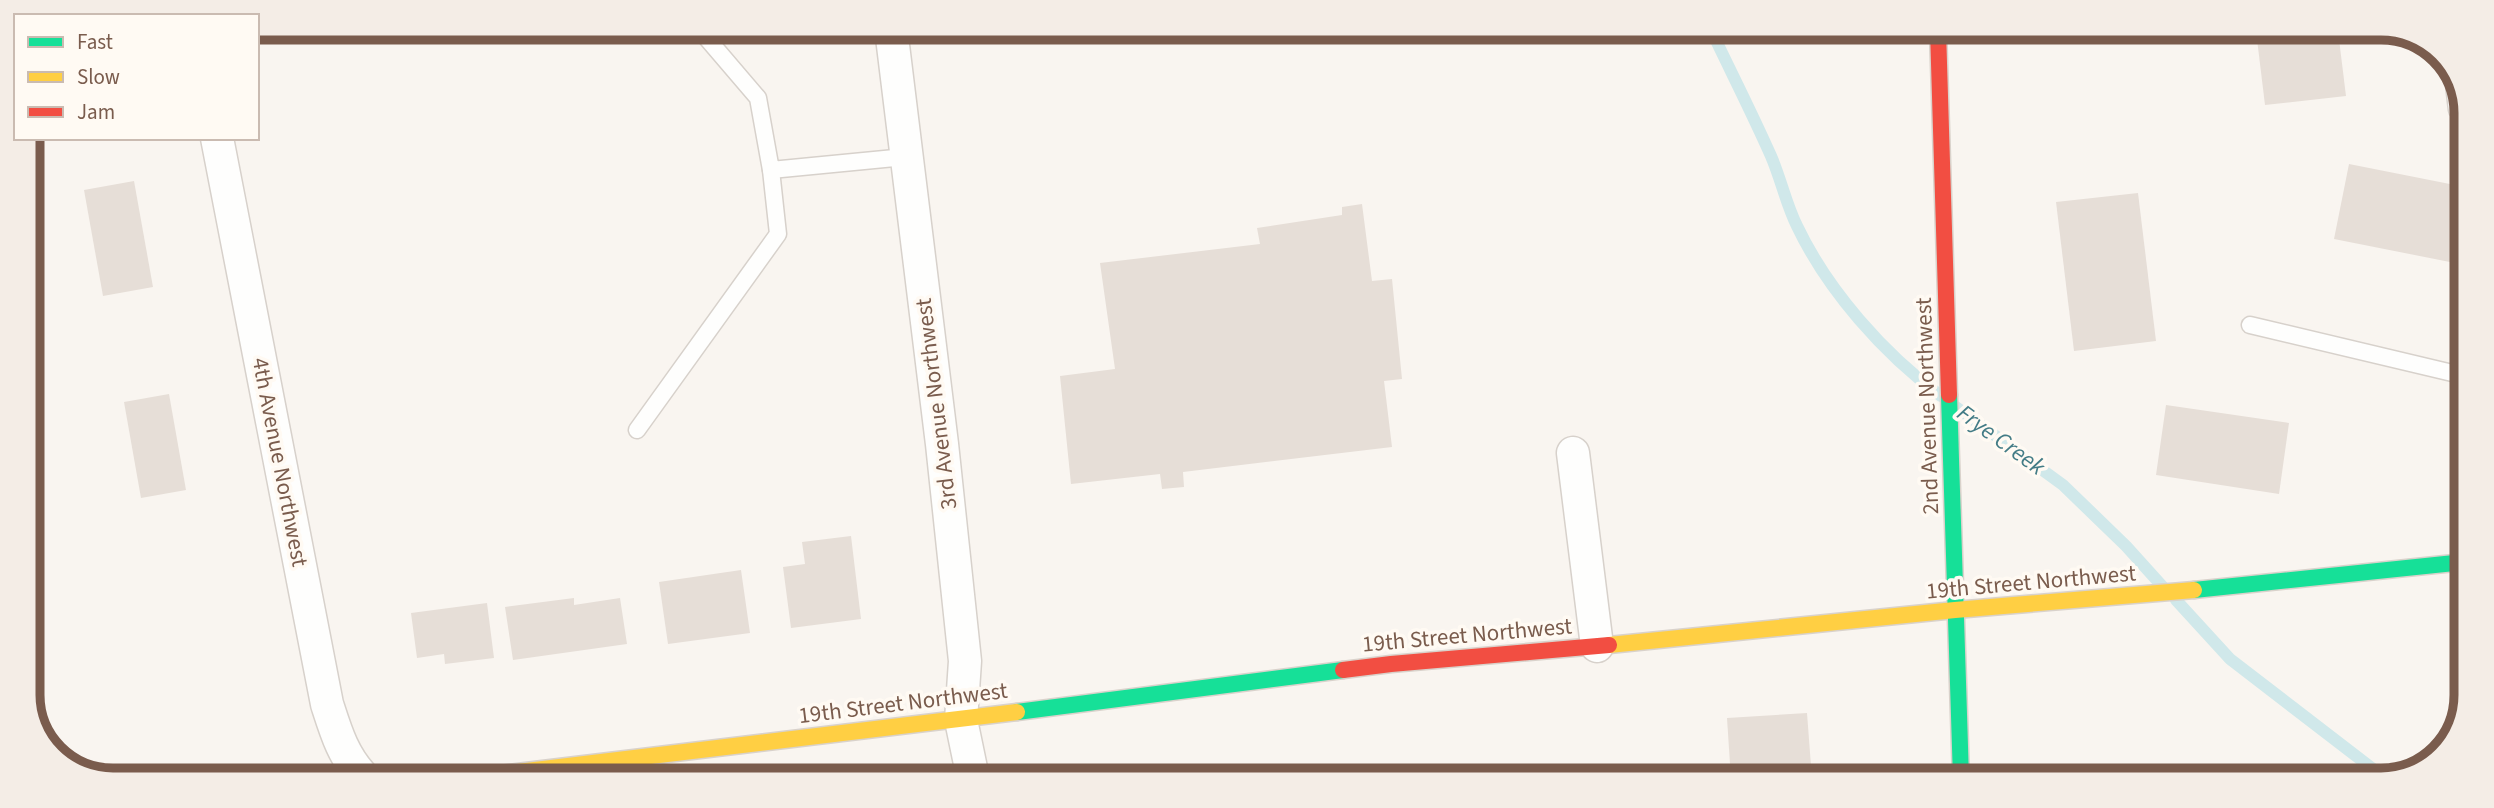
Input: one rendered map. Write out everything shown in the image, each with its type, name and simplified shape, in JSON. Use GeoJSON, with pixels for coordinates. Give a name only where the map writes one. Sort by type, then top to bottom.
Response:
{"type":"FeatureCollection","features":[{"type":"Feature","properties":{"kind":"street","name":"3rd Avenue Northwest"},"geometry":{"type":"LineString","coordinates":[[892,40],[942,444],[965,661],[961,720],[971,768]]}},
{"type":"Feature","properties":{"kind":"street","name":"2nd Avenue Northwest"},"geometry":{"type":"LineString","coordinates":[[1938,40],[1961,768]]}},
{"type":"Feature","properties":{"kind":"street","name":"4th Avenue Northwest"},"geometry":{"type":"LineString","coordinates":[[217,140],[327,704],[339,742],[354,768]]}},
{"type":"Feature","properties":{"kind":"street"},"geometry":{"type":"LineString","coordinates":[[1573,453],[1597,646]]}},
{"type":"Feature","properties":{"kind":"street","name":"19th Street Northwest"},"geometry":{"type":"LineString","coordinates":[[560,768],[961,720],[1391,664],[1955,610],[2151,596],[2454,563]]}},
{"type":"Feature","properties":{"kind":"lane"},"geometry":{"type":"LineString","coordinates":[[637,430],[778,234],[771,170],[758,98],[708,40]]}},
{"type":"Feature","properties":{"kind":"lane"},"geometry":{"type":"LineString","coordinates":[[771,170],[905,157]]}},
{"type":"Feature","properties":{"kind":"lane"},"geometry":{"type":"LineString","coordinates":[[2250,325],[2454,373]]}},
{"type":"Feature","properties":{"kind":"building"},"geometry":{"type":"Polygon","coordinates":[[[2257,40],[2339,40],[2346,96],[2265,105],[2257,40]]]}},
{"type":"Feature","properties":{"kind":"building"},"geometry":{"type":"Polygon","coordinates":[[[2349,164],[2454,185],[2454,263],[2334,239],[2349,164]]]}},
{"type":"Feature","properties":{"kind":"building"},"geometry":{"type":"Polygon","coordinates":[[[134,181],[153,287],[103,296],[84,190],[134,181]]]}},
{"type":"Feature","properties":{"kind":"building"},"geometry":{"type":"Polygon","coordinates":[[[2138,193],[2156,341],[2074,351],[2056,202],[2138,193]]]}},
{"type":"Feature","properties":{"kind":"building"},"geometry":{"type":"Polygon","coordinates":[[[1362,204],[1372,281],[1392,279],[1402,379],[1384,381],[1392,447],[1183,472],[1184,487],[1162,489],[1160,474],[1071,484],[1060,376],[1115,369],[1100,263],[1260,244],[1257,228],[1342,215],[1342,207],[1362,204]]]}},
{"type":"Feature","properties":{"kind":"building"},"geometry":{"type":"Polygon","coordinates":[[[169,394],[186,490],[141,498],[124,402],[169,394]]]}},
{"type":"Feature","properties":{"kind":"building"},"geometry":{"type":"Polygon","coordinates":[[[2166,405],[2289,423],[2279,494],[2156,475],[2166,405]]]}},
{"type":"Feature","properties":{"kind":"building"},"geometry":{"type":"Polygon","coordinates":[[[851,536],[861,619],[791,628],[783,567],[805,564],[802,542],[851,536]]]}},
{"type":"Feature","properties":{"kind":"building"},"geometry":{"type":"Polygon","coordinates":[[[741,570],[750,633],[668,644],[659,582],[741,570]]]}},
{"type":"Feature","properties":{"kind":"building"},"geometry":{"type":"Polygon","coordinates":[[[574,598],[574,605],[620,598],[627,644],[513,660],[505,607],[574,598]]]}},
{"type":"Feature","properties":{"kind":"building"},"geometry":{"type":"Polygon","coordinates":[[[487,603],[494,658],[445,664],[444,654],[417,658],[411,613],[487,603]]]}},
{"type":"Feature","properties":{"kind":"building"},"geometry":{"type":"Polygon","coordinates":[[[1807,713],[1811,768],[1730,768],[1727,718],[1807,713]]]}},
{"type":"Feature","properties":{"kind":"waterway","name":"Frye Creek"},"geometry":{"type":"LineString","coordinates":[[1716,40],[1771,156],[1797,226],[1825,274],[1859,320],[1899,361],[1941,396]]}},
{"type":"Feature","properties":{"kind":"waterway","name":"Frye Creek"},"geometry":{"type":"LineString","coordinates":[[1956,407],[2063,485],[2126,546],[2163,587]]}},
{"type":"Feature","properties":{"kind":"waterway","name":"Frye Creek"},"geometry":{"type":"LineString","coordinates":[[2176,600],[2230,659],[2372,768]]}},
{"type":"Feature","properties":{"kind":"traffic: fast"},"geometry":{"type":"LineString","coordinates":[[1949,395],[1961,768]]}},
{"type":"Feature","properties":{"kind":"traffic: fast"},"geometry":{"type":"LineString","coordinates":[[2194,590],[2454,563]]}},
{"type":"Feature","properties":{"kind":"traffic: fast"},"geometry":{"type":"LineString","coordinates":[[1017,712],[1343,670]]}},
{"type":"Feature","properties":{"kind":"traffic: slow"},"geometry":{"type":"LineString","coordinates":[[1609,645],[1955,610],[2194,590]]}},
{"type":"Feature","properties":{"kind":"traffic: slow"},"geometry":{"type":"LineString","coordinates":[[551,768],[1017,712]]}},
{"type":"Feature","properties":{"kind":"traffic: jam"},"geometry":{"type":"LineString","coordinates":[[1938,40],[1949,395]]}},
{"type":"Feature","properties":{"kind":"traffic: jam"},"geometry":{"type":"LineString","coordinates":[[1343,670],[1609,645]]}}]}
